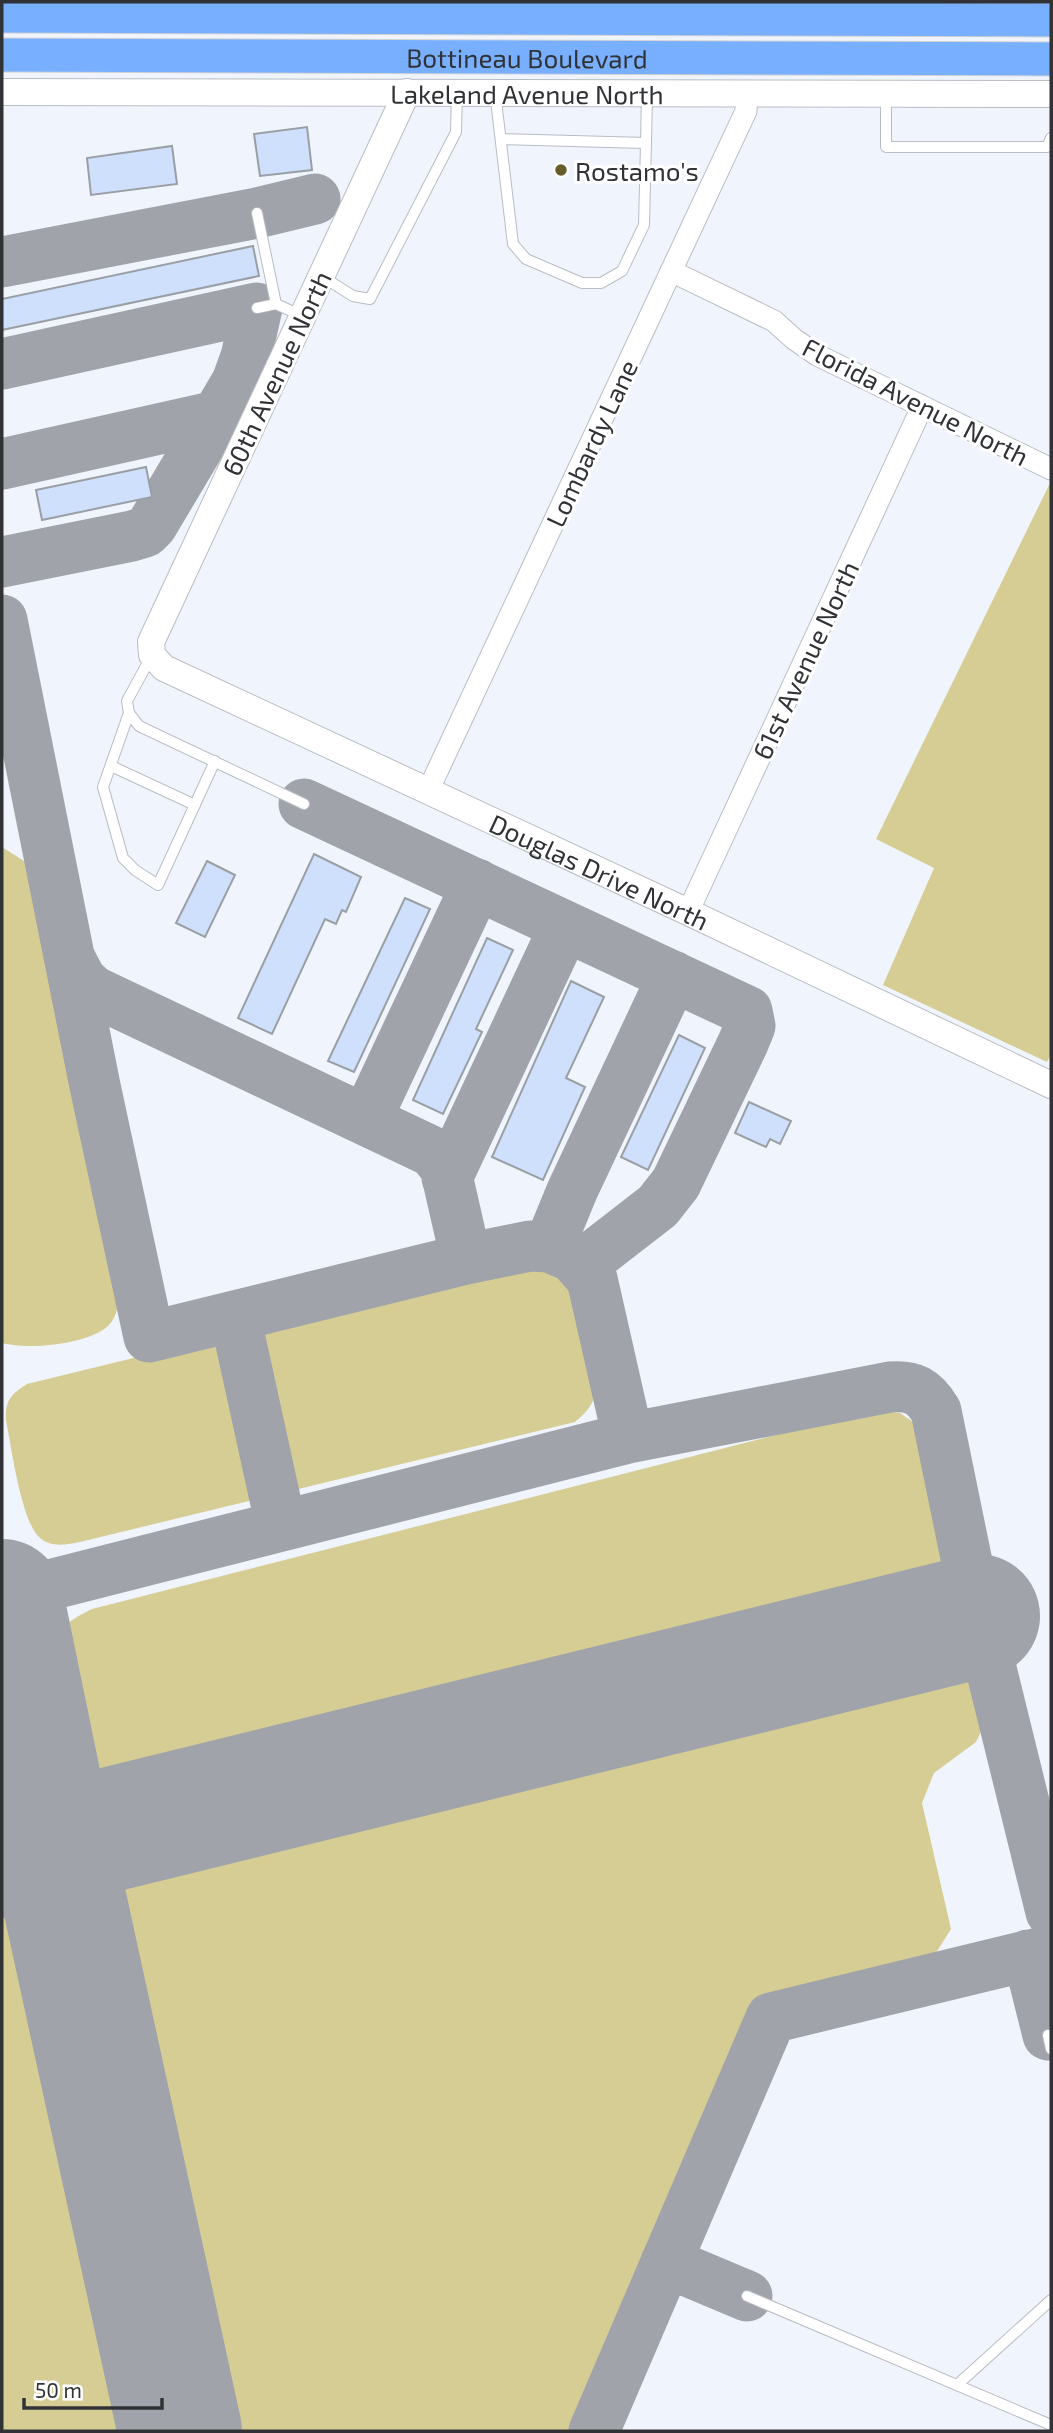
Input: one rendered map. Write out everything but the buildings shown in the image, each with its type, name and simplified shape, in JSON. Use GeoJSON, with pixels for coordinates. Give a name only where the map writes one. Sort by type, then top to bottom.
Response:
{"type":"FeatureCollection","features":[{"type":"Feature","properties":{"kind":"highway","name":"Bottineau Boulevard"},"geometry":{"type":"LineString","coordinates":[[2,16],[1051,20]]}},
{"type":"Feature","properties":{"kind":"highway","name":"Bottineau Boulevard"},"geometry":{"type":"LineString","coordinates":[[2,55],[1051,60]]}},
{"type":"Feature","properties":{"kind":"street","name":"Lakeland Avenue North"},"geometry":{"type":"LineString","coordinates":[[2,92],[1051,94]]}},
{"type":"Feature","properties":{"kind":"street","name":"60th Avenue North"},"geometry":{"type":"LineString","coordinates":[[152,655],[151,642],[407,92]]}},
{"type":"Feature","properties":{"kind":"street","name":"Lombardy Lane"},"geometry":{"type":"LineString","coordinates":[[428,791],[746,111],[747,94]]}},
{"type":"Feature","properties":{"kind":"street","name":"Florida Avenue North"},"geometry":{"type":"LineString","coordinates":[[671,271],[775,321],[817,355],[1051,469]]}},
{"type":"Feature","properties":{"kind":"street","name":"61st Avenue North"},"geometry":{"type":"LineString","coordinates":[[688,912],[922,407]]}},
{"type":"Feature","properties":{"kind":"street","name":"Douglas Drive North"},"geometry":{"type":"LineString","coordinates":[[152,655],[164,668],[688,912],[1051,1085]]}},
{"type":"Feature","properties":{"kind":"lane"},"geometry":{"type":"LineString","coordinates":[[321,276],[353,296],[370,299],[456,132],[457,92]]}},
{"type":"Feature","properties":{"kind":"lane"},"geometry":{"type":"LineString","coordinates":[[495,92],[513,244],[526,259],[582,283],[601,283],[622,271],[644,225],[647,93]]}},
{"type":"Feature","properties":{"kind":"lane"},"geometry":{"type":"LineString","coordinates":[[886,94],[886,147],[1047,147],[1051,138]]}},
{"type":"Feature","properties":{"kind":"lane"},"geometry":{"type":"LineString","coordinates":[[501,139],[646,143]]}},
{"type":"Feature","properties":{"kind":"lane"},"geometry":{"type":"LineString","coordinates":[[257,213],[276,304]]}},
{"type":"Feature","properties":{"kind":"lane"},"geometry":{"type":"LineString","coordinates":[[257,308],[276,304],[302,316]]}},
{"type":"Feature","properties":{"kind":"lane"},"geometry":{"type":"LineString","coordinates":[[152,655],[127,701],[128,713],[103,787],[123,858],[135,870],[158,885],[215,761]]}},
{"type":"Feature","properties":{"kind":"lane"},"geometry":{"type":"LineString","coordinates":[[128,713],[139,726],[304,804]]}},
{"type":"Feature","properties":{"kind":"lane"},"geometry":{"type":"LineString","coordinates":[[111,766],[195,805]]}},
{"type":"Feature","properties":{"kind":"lane"},"geometry":{"type":"LineString","coordinates":[[1048,2035],[1051,2049]]}},
{"type":"Feature","properties":{"kind":"lane"},"geometry":{"type":"LineString","coordinates":[[747,2296],[1051,2425]]}},
{"type":"Feature","properties":{"kind":"lane"},"geometry":{"type":"LineString","coordinates":[[957,2385],[1051,2301]]}},
{"type":"Feature","properties":{"kind":"shaded area"},"geometry":{"type":"Polygon","coordinates":[[[1051,481],[1051,1054],[1047,1062],[883,985],[934,868],[876,839],[1051,481]]]}},
{"type":"Feature","properties":{"kind":"shaded area"},"geometry":{"type":"Polygon","coordinates":[[[2,847],[32,866],[119,1296],[116,1312],[108,1326],[86,1338],[41,1346],[2,1343],[2,847]]]}},
{"type":"Feature","properties":{"kind":"shaded area"},"geometry":{"type":"Polygon","coordinates":[[[535,1260],[556,1268],[574,1282],[589,1340],[596,1372],[595,1396],[587,1410],[575,1422],[75,1543],[58,1545],[47,1542],[38,1536],[32,1527],[18,1481],[6,1420],[10,1399],[27,1384],[535,1260]]]}},
{"type":"Feature","properties":{"kind":"shaded area"},"geometry":{"type":"Polygon","coordinates":[[[885,1411],[900,1413],[913,1422],[925,1440],[947,1556],[939,1578],[931,1588],[128,1790],[97,1787],[82,1771],[78,1762],[60,1672],[60,1638],[68,1624],[92,1609],[847,1417],[885,1411]]]}},
{"type":"Feature","properties":{"kind":"shaded area"},"geometry":{"type":"Polygon","coordinates":[[[945,1660],[975,1673],[986,1721],[976,1742],[934,1773],[922,1803],[951,1929],[934,1956],[781,1994],[747,2034],[573,2431],[218,2431],[115,1935],[116,1893],[128,1875],[164,1855],[945,1660]]]}},
{"type":"Feature","properties":{"kind":"shaded area"},"geometry":{"type":"Polygon","coordinates":[[[2,1719],[11,1756],[14,1784],[9,1808],[2,1816],[2,1719]]]}},
{"type":"Feature","properties":{"kind":"shaded area"},"geometry":{"type":"Polygon","coordinates":[[[2,1892],[26,1903],[36,1915],[48,1939],[150,2431],[2,2431],[2,1892]]]}},
{"type":"Feature","properties":{"kind":"taxiway"},"geometry":{"type":"LineString","coordinates":[[2,262],[257,213],[315,199]]}},
{"type":"Feature","properties":{"kind":"taxiway"},"geometry":{"type":"LineString","coordinates":[[2,364],[257,308],[246,357],[237,382],[152,525],[145,532],[2,562]]}},
{"type":"Feature","properties":{"kind":"taxiway"},"geometry":{"type":"LineString","coordinates":[[2,464],[217,416]]}},
{"type":"Feature","properties":{"kind":"taxiway"},"geometry":{"type":"LineString","coordinates":[[2,620],[95,1086],[149,1337],[466,1259],[530,1246],[549,1247],[573,1257],[592,1279],[628,1438]]}},
{"type":"Feature","properties":{"kind":"taxiway"},"geometry":{"type":"LineString","coordinates":[[304,804],[747,1011],[750,1026],[743,1043],[676,1183],[658,1206],[582,1265]]}},
{"type":"Feature","properties":{"kind":"taxiway"},"geometry":{"type":"LineString","coordinates":[[366,1120],[477,884]]}},
{"type":"Feature","properties":{"kind":"taxiway"},"geometry":{"type":"LineString","coordinates":[[447,1178],[565,926]]}},
{"type":"Feature","properties":{"kind":"taxiway"},"geometry":{"type":"LineString","coordinates":[[71,961],[81,980],[93,991],[433,1152],[445,1167],[466,1259]]}},
{"type":"Feature","properties":{"kind":"taxiway"},"geometry":{"type":"LineString","coordinates":[[549,1247],[572,1191],[673,976]]}},
{"type":"Feature","properties":{"kind":"taxiway"},"geometry":{"type":"LineString","coordinates":[[235,1316],[281,1526]]}},
{"type":"Feature","properties":{"kind":"taxiway"},"geometry":{"type":"LineString","coordinates":[[2,1597],[628,1438],[890,1387],[911,1388],[922,1394],[936,1411],[978,1616],[1051,1912]]}},
{"type":"Feature","properties":{"kind":"taxiway"},"geometry":{"type":"LineString","coordinates":[[594,2431],[771,2018],[1051,1950]]}},
{"type":"Feature","properties":{"kind":"taxiway"},"geometry":{"type":"LineString","coordinates":[[1028,1955],[1048,2035]]}},
{"type":"Feature","properties":{"kind":"taxiway"},"geometry":{"type":"LineString","coordinates":[[666,2262],[747,2296]]}},
{"type":"Feature","properties":{"kind":"runway"},"geometry":{"type":"LineString","coordinates":[[2,1601],[180,2431]]}},
{"type":"Feature","properties":{"kind":"runway"},"geometry":{"type":"LineString","coordinates":[[2,1856],[978,1616]]}},
{"type":"Feature","properties":{"kind":"place","name":"Rostamo's"},"geometry":{"type":"Point","coordinates":[561,170]}}]}
